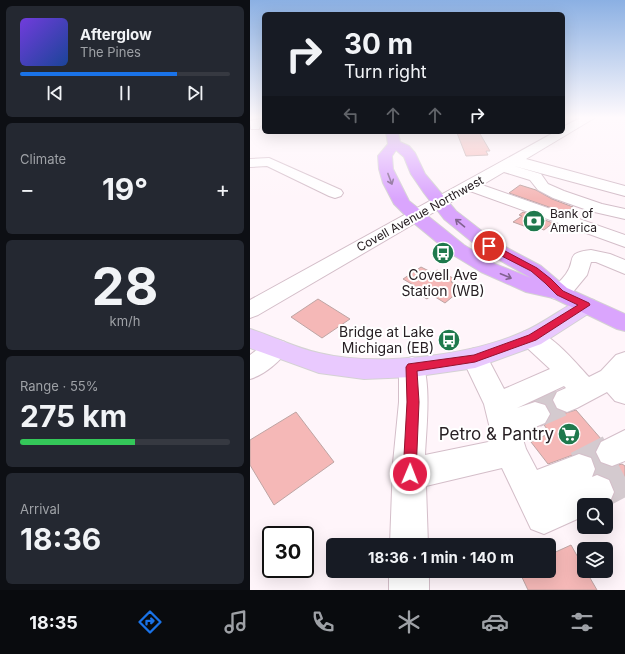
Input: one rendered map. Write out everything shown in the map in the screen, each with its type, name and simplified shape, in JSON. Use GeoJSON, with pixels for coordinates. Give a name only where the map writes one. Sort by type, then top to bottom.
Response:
{"type":"FeatureCollection","features":[{"type":"Feature","properties":{"kind":"highway"},"geometry":{"type":"LineString","coordinates":[[390,145],[385,156],[386,169],[391,183],[402,204],[457,249],[488,268],[534,287],[560,293],[625,323]]}},
{"type":"Feature","properties":{"kind":"highway"},"geometry":{"type":"LineString","coordinates":[[400,145],[410,156],[418,174],[450,215],[478,238],[503,254],[534,270],[560,293]]}},
{"type":"Feature","properties":{"kind":"main road"},"geometry":{"type":"LineString","coordinates":[[250,338],[319,363],[364,369],[412,367],[475,358],[532,338],[586,305]]}},
{"type":"Feature","properties":{"kind":"street","name":"Covell Avenue Northwest"},"geometry":{"type":"LineString","coordinates":[[250,310],[543,145]]}},
{"type":"Feature","properties":{"kind":"street"},"geometry":{"type":"LineString","coordinates":[[250,163],[269,162],[335,193]]}},
{"type":"Feature","properties":{"kind":"street"},"geometry":{"type":"LineString","coordinates":[[509,164],[625,191]]}},
{"type":"Feature","properties":{"kind":"street"},"geometry":{"type":"LineString","coordinates":[[509,164],[536,177],[537,181],[544,187],[554,192],[610,211],[625,214]]}},
{"type":"Feature","properties":{"kind":"street"},"geometry":{"type":"LineString","coordinates":[[470,186],[542,213],[625,241]]}},
{"type":"Feature","properties":{"kind":"street"},"geometry":{"type":"LineString","coordinates":[[560,293],[577,275],[581,259],[586,256],[594,256],[625,268]]}},
{"type":"Feature","properties":{"kind":"street"},"geometry":{"type":"LineString","coordinates":[[532,338],[573,388]]}},
{"type":"Feature","properties":{"kind":"street"},"geometry":{"type":"LineString","coordinates":[[250,369],[276,348]]}},
{"type":"Feature","properties":{"kind":"street"},"geometry":{"type":"LineString","coordinates":[[475,358],[530,489],[544,516],[588,480]]}},
{"type":"Feature","properties":{"kind":"street"},"geometry":{"type":"LineString","coordinates":[[410,538],[410,474],[413,402],[412,367]]}},
{"type":"Feature","properties":{"kind":"street"},"geometry":{"type":"LineString","coordinates":[[504,428],[573,388],[620,377]]}},
{"type":"Feature","properties":{"kind":"street"},"geometry":{"type":"LineString","coordinates":[[410,474],[535,414]]}},
{"type":"Feature","properties":{"kind":"street"},"geometry":{"type":"LineString","coordinates":[[409,578],[409,590]]}},
{"type":"Feature","properties":{"kind":"building"},"geometry":{"type":"Polygon","coordinates":[[[462,145],[486,145],[490,151],[486,151],[488,155],[466,156],[462,145]]]}},
{"type":"Feature","properties":{"kind":"building"},"geometry":{"type":"Polygon","coordinates":[[[520,185],[536,190],[552,199],[573,207],[566,213],[509,193],[520,185]]]}},
{"type":"Feature","properties":{"kind":"building","name":"Bank of America"},"geometry":{"type":"Polygon","coordinates":[[[523,212],[553,223],[544,230],[541,229],[538,231],[513,222],[522,216],[519,215],[523,212]]]}},
{"type":"Feature","properties":{"kind":"building"},"geometry":{"type":"Polygon","coordinates":[[[421,267],[433,273],[437,270],[455,279],[451,282],[463,288],[445,303],[432,295],[427,299],[410,289],[415,286],[403,279],[421,267]]]}},
{"type":"Feature","properties":{"kind":"building"},"geometry":{"type":"Polygon","coordinates":[[[318,299],[350,319],[322,338],[291,317],[318,299]]]}},
{"type":"Feature","properties":{"kind":"building"},"geometry":{"type":"Polygon","coordinates":[[[556,392],[552,401],[556,409],[566,413],[576,410],[602,440],[595,451],[600,463],[611,467],[622,464],[625,466],[625,489],[614,495],[615,491],[610,479],[595,474],[596,468],[591,457],[578,453],[548,464],[531,442],[550,433],[544,425],[546,424],[551,413],[546,404],[536,401],[556,392]]]}},
{"type":"Feature","properties":{"kind":"building"},"geometry":{"type":"Polygon","coordinates":[[[296,412],[334,462],[274,505],[250,465],[250,440],[296,412]]]}},
{"type":"Feature","properties":{"kind":"building"},"geometry":{"type":"Polygon","coordinates":[[[571,545],[577,556],[577,578],[590,578],[597,590],[528,590],[522,578],[556,578],[556,552],[571,545]]]}},
{"type":"Feature","properties":{"kind":"tunnel"},"geometry":{"type":"LineString","coordinates":[[535,414],[567,400]]}},
{"type":"Feature","properties":{"kind":"tunnel"},"geometry":{"type":"LineString","coordinates":[[579,469],[612,452]]}},
{"type":"Feature","properties":{"kind":"tunnel"},"geometry":{"type":"LineString","coordinates":[[597,492],[625,477]]}},
{"type":"Feature","properties":{"kind":"place","name":"Bank of America"},"geometry":{"type":"Point","coordinates":[534,221]}},
{"type":"Feature","properties":{"kind":"place","name":"Covell Ave Station (WB)"},"geometry":{"type":"Point","coordinates":[443,253]}},
{"type":"Feature","properties":{"kind":"place","name":"Bridge at Lake Michigan (EB)"},"geometry":{"type":"Point","coordinates":[449,340]}},
{"type":"Feature","properties":{"kind":"place","name":"Petro & Pantry"},"geometry":{"type":"Point","coordinates":[569,434]}},
{"type":"Feature","properties":{"kind":"route"},"geometry":{"type":"LineString","coordinates":[[410,474],[409,463],[413,402],[412,367],[475,358],[504,348],[532,338],[586,305],[560,293],[534,270],[489,246]]}}]}
